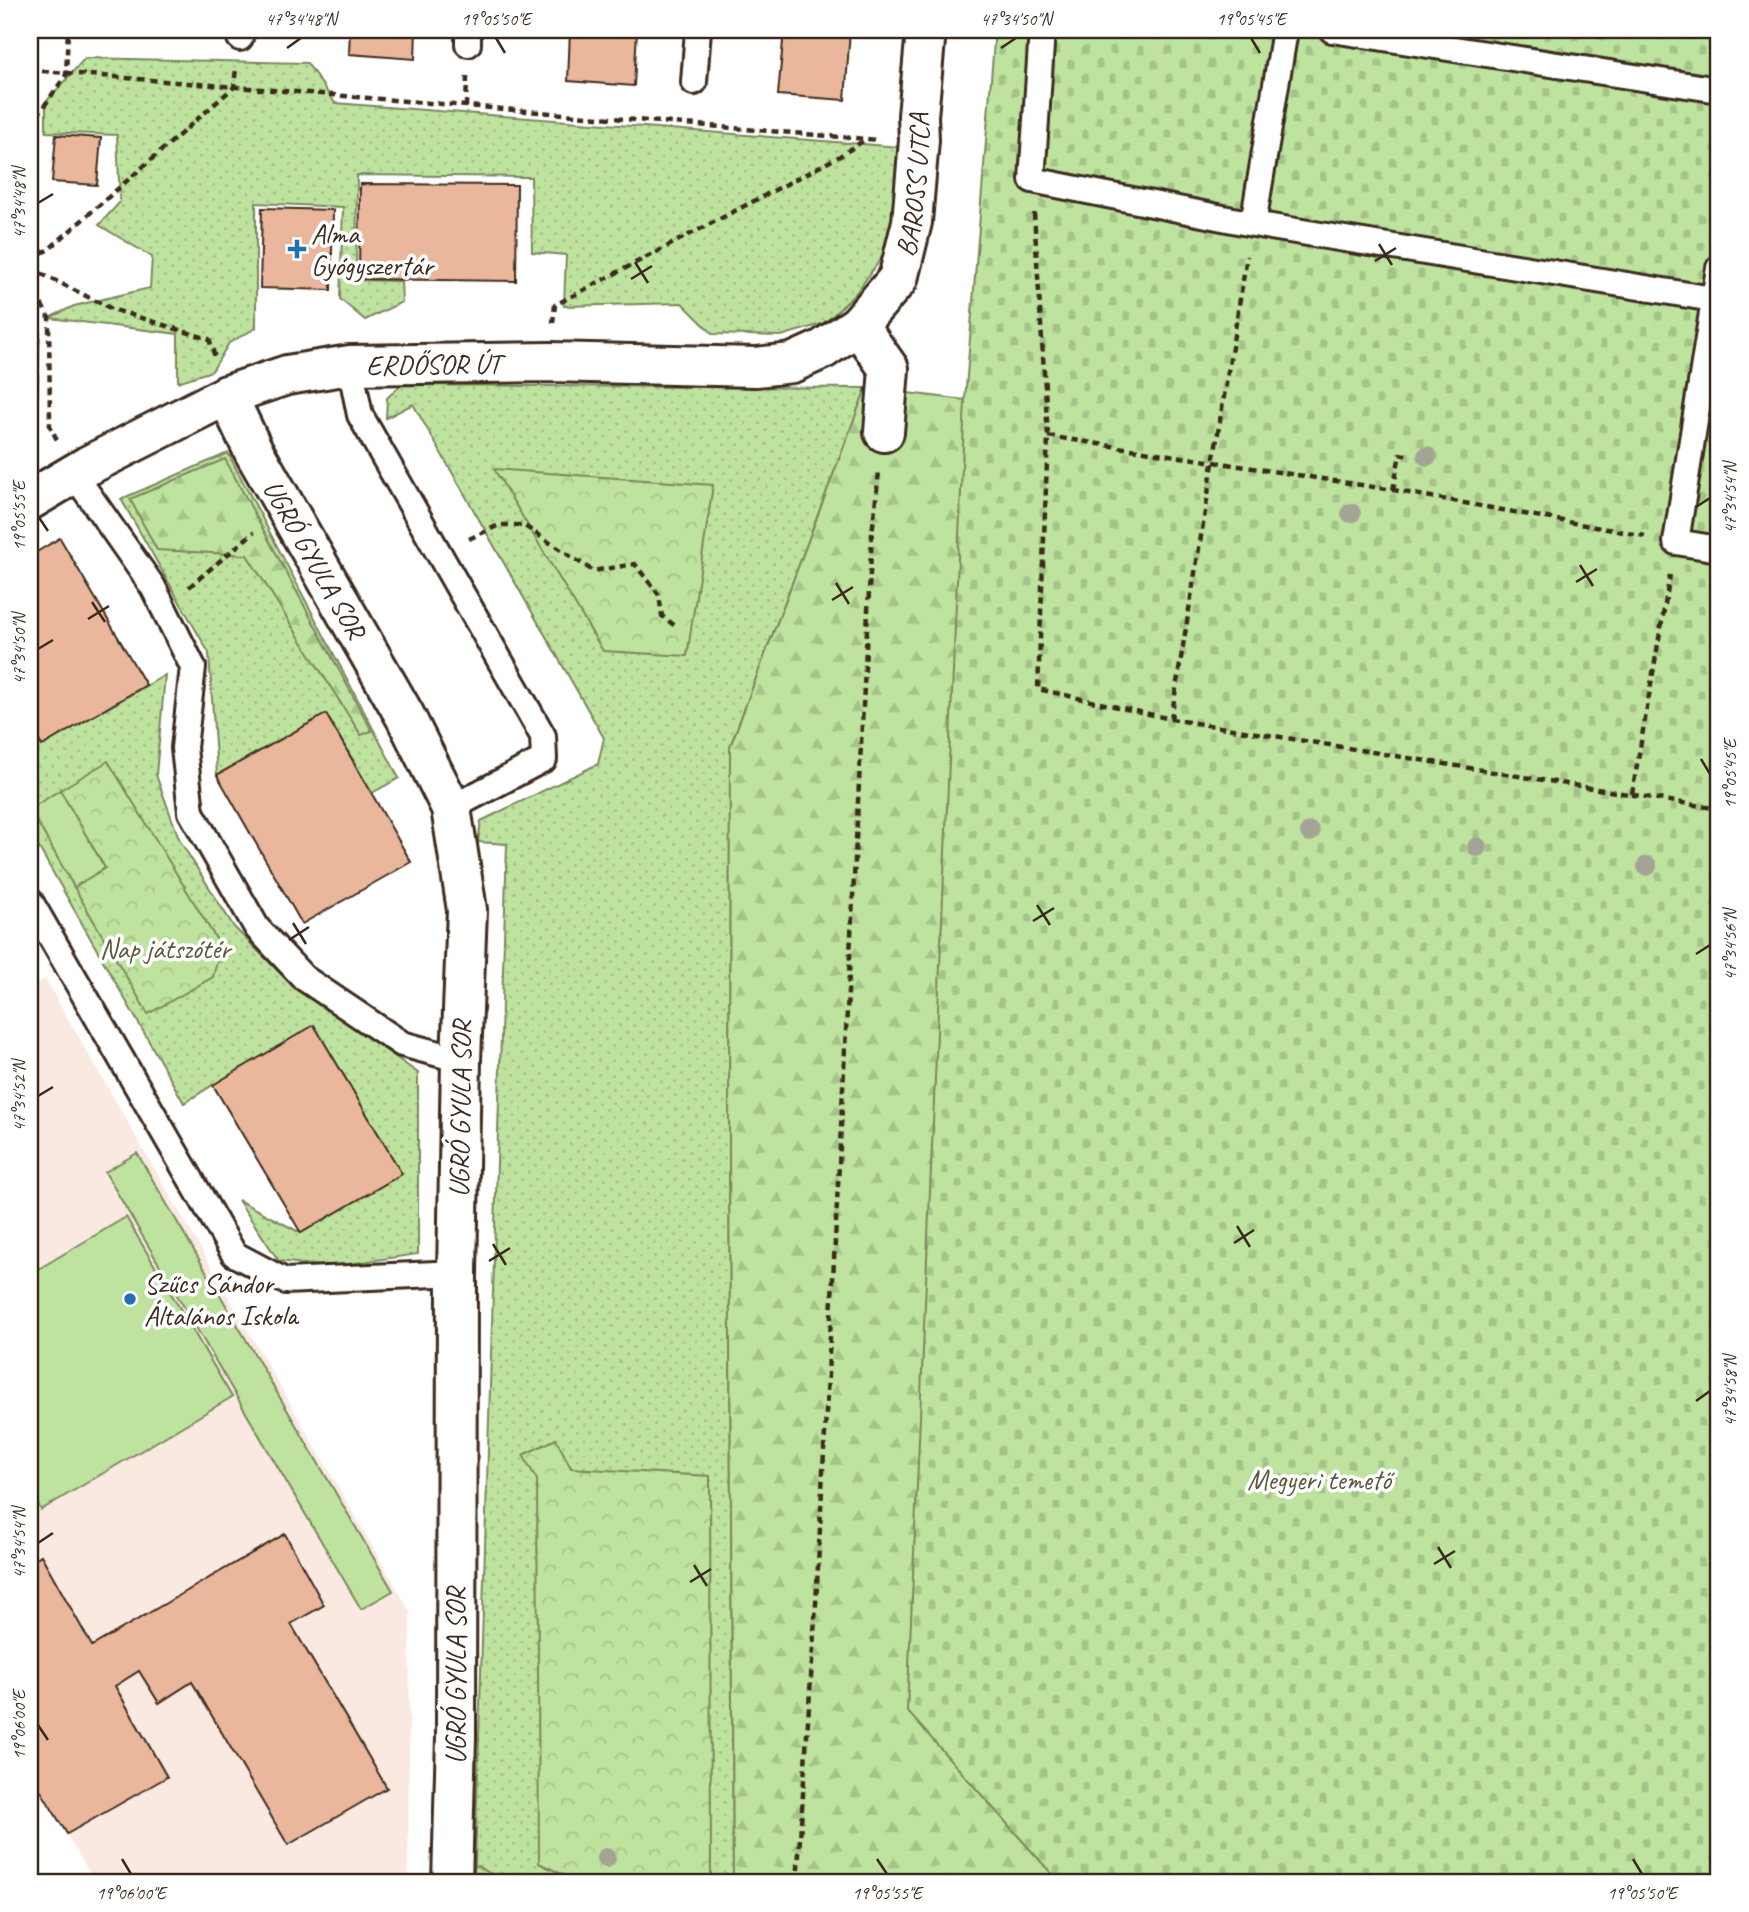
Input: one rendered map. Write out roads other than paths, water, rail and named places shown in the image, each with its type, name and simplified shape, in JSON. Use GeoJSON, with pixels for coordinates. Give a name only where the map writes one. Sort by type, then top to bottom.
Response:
{"type":"FeatureCollection","features":[{"type":"Feature","properties":{"kind":"street","name":"BAROSS UTCA"},"geometry":{"type":"LineString","coordinates":[[858,325],[898,279],[912,222],[926,30]]}},
{"type":"Feature","properties":{"kind":"street","name":"ERDŐSOR ÚT"},"geometry":{"type":"LineString","coordinates":[[30,500],[74,474],[227,395],[287,375],[350,365],[549,362],[755,367],[792,363],[823,349],[858,325]]}},
{"type":"Feature","properties":{"kind":"street"},"geometry":{"type":"LineString","coordinates":[[858,325],[889,369],[884,432]]}},
{"type":"Feature","properties":{"kind":"street","name":"UGRÓ GYULA SOR"},"geometry":{"type":"LineString","coordinates":[[227,395],[253,450],[404,716],[451,808],[467,910],[457,1273],[456,1737],[452,1882]]}},
{"type":"Feature","properties":{"kind":"lane"},"geometry":{"type":"LineString","coordinates":[[694,82],[698,30]]}},
{"type":"Feature","properties":{"kind":"lane"},"geometry":{"type":"LineString","coordinates":[[1042,30],[1031,180],[1253,224],[1716,300]]}},
{"type":"Feature","properties":{"kind":"lane"},"geometry":{"type":"LineString","coordinates":[[1253,224],[1285,30]]}},
{"type":"Feature","properties":{"kind":"lane"},"geometry":{"type":"LineString","coordinates":[[1332,30],[1719,90]]}},
{"type":"Feature","properties":{"kind":"lane"},"geometry":{"type":"LineString","coordinates":[[1719,268],[1676,541],[1719,549]]}},
{"type":"Feature","properties":{"kind":"lane"},"geometry":{"type":"LineString","coordinates":[[350,365],[360,415],[543,736],[544,759],[451,808]]}},
{"type":"Feature","properties":{"kind":"lane"},"geometry":{"type":"LineString","coordinates":[[74,474],[153,587],[193,667],[184,748],[191,812],[257,928],[304,978],[402,1044],[461,1060]]}},
{"type":"Feature","properties":{"kind":"lane"},"geometry":{"type":"LineString","coordinates":[[30,901],[234,1254],[285,1281],[457,1273]]}},
{"type":"Feature","properties":{"kind":"place","name":"Alma Gyógyszertár"},"geometry":{"type":"Point","coordinates":[297,249]}},
{"type":"Feature","properties":{"kind":"place","name":"Szűcs Sándor Általános Iskola"},"geometry":{"type":"Point","coordinates":[130,1299]}},
{"type":"Feature","properties":{"kind":"park label","name":"Nap játszótér"},"geometry":{"type":"Point","coordinates":[165,948]}},
{"type":"Feature","properties":{"kind":"park label","name":"Megyeri temető"},"geometry":{"type":"Point","coordinates":[1319,1479]}}]}
